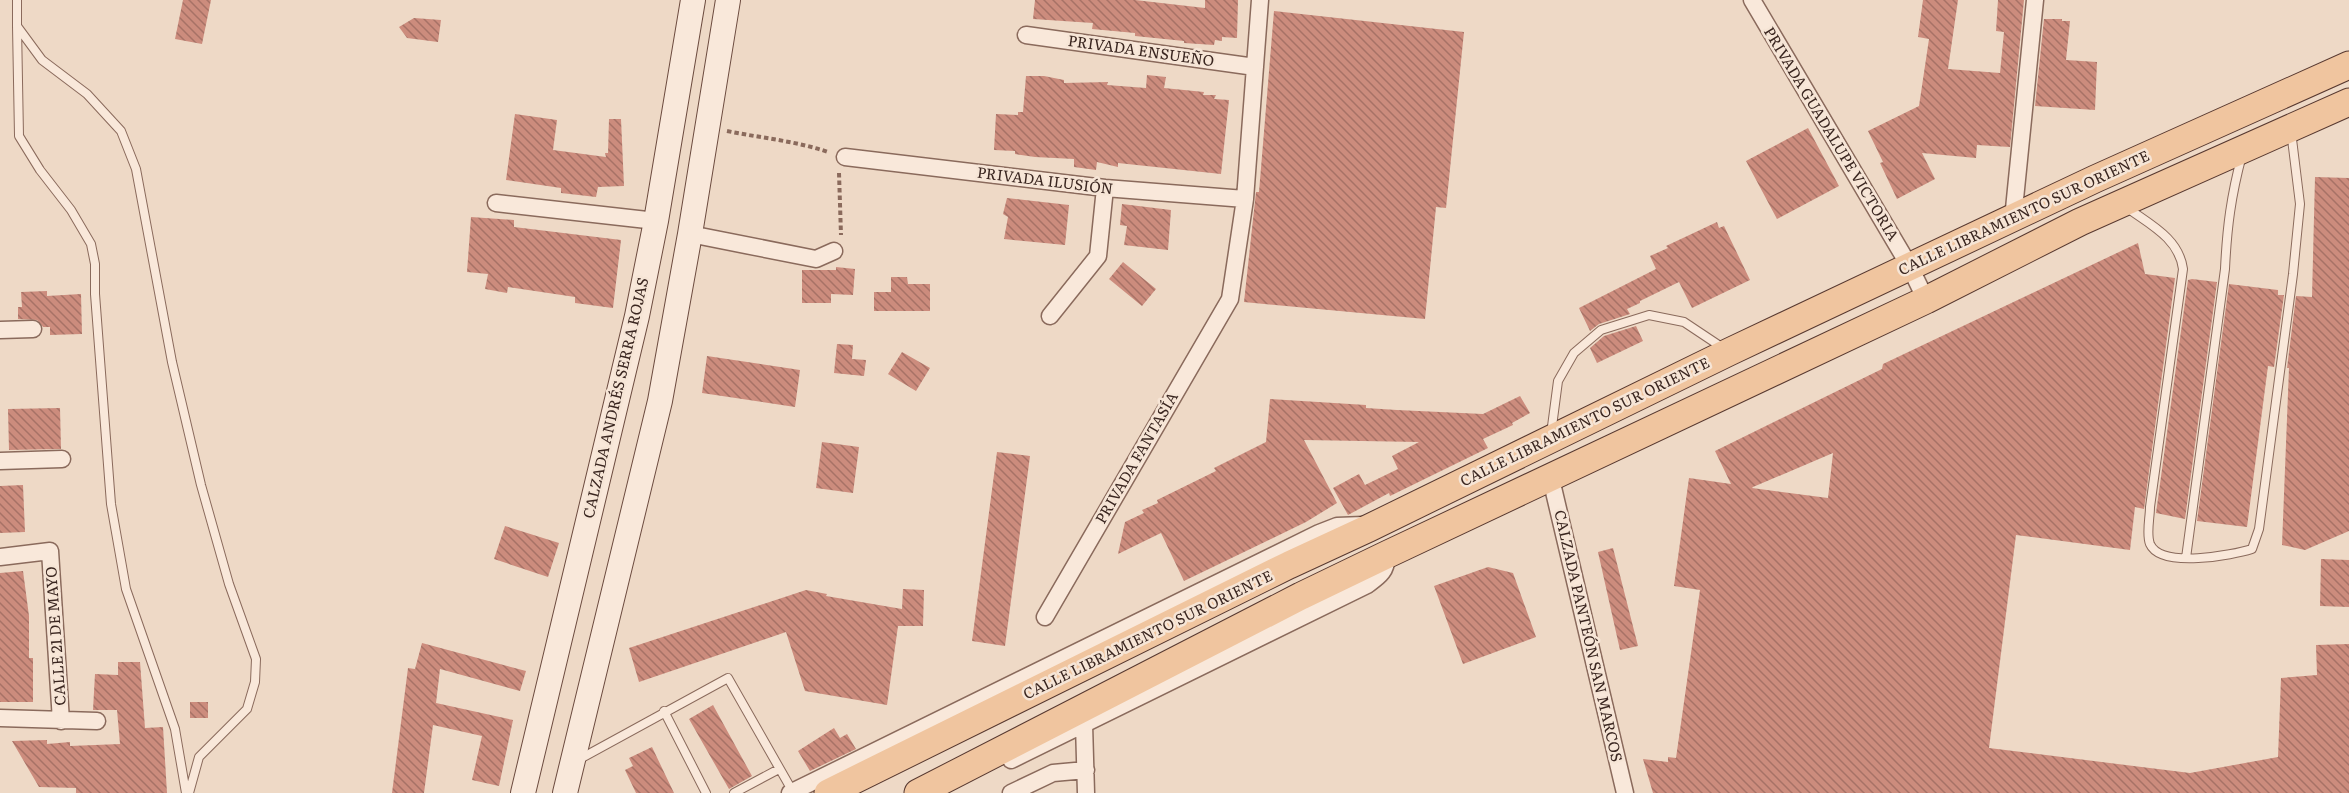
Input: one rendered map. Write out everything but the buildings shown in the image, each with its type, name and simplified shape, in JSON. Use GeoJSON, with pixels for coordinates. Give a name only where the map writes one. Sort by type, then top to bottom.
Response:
{"type":"FeatureCollection","features":[{"type":"Feature","properties":{"kind":"main road","name":"CALZADA ANDRÉS SERRA ROJAS"},"geometry":{"type":"LineString","coordinates":[[523,793],[637,316],[656,221],[693,0]]}},
{"type":"Feature","properties":{"kind":"main road"},"geometry":{"type":"LineString","coordinates":[[565,793],[660,401],[728,0]]}},
{"type":"Feature","properties":{"kind":"main road","name":"CALLE LIBRAMIENTO SUR ORIENTE"},"geometry":{"type":"LineString","coordinates":[[828,793],[1289,565],[1370,528],[1729,352],[2013,219],[2095,178],[2349,65]]}},
{"type":"Feature","properties":{"kind":"main road"},"geometry":{"type":"LineString","coordinates":[[918,793],[1301,596],[1926,300],[2080,222],[2349,102]]}},
{"type":"Feature","properties":{"kind":"main road"},"geometry":{"type":"LineString","coordinates":[[637,316],[674,325]]}},
{"type":"Feature","properties":{"kind":"street"},"geometry":{"type":"LineString","coordinates":[[1245,200],[1260,0]]}},
{"type":"Feature","properties":{"kind":"street","name":"PRIVADA GUADALUPE VICTORIA"},"geometry":{"type":"LineString","coordinates":[[1752,0],[1910,267],[1926,300]]}},
{"type":"Feature","properties":{"kind":"street"},"geometry":{"type":"LineString","coordinates":[[2013,219],[2035,0]]}},
{"type":"Feature","properties":{"kind":"street","name":"PRIVADA ENSUEÑO"},"geometry":{"type":"LineString","coordinates":[[1026,34],[1256,67]]}},
{"type":"Feature","properties":{"kind":"street","name":"PRIVADA ILUSIÓN"},"geometry":{"type":"LineString","coordinates":[[845,157],[1105,188],[1245,200]]}},
{"type":"Feature","properties":{"kind":"street"},"geometry":{"type":"LineString","coordinates":[[1050,316],[1098,256],[1105,188]]}},
{"type":"Feature","properties":{"kind":"street","name":"PRIVADA FANTASÍA"},"geometry":{"type":"LineString","coordinates":[[1045,617],[1230,299],[1245,200]]}},
{"type":"Feature","properties":{"kind":"street"},"geometry":{"type":"LineString","coordinates":[[496,202],[656,221]]}},
{"type":"Feature","properties":{"kind":"street"},"geometry":{"type":"LineString","coordinates":[[690,234],[816,259],[834,251]]}},
{"type":"Feature","properties":{"kind":"street"},"geometry":{"type":"LineString","coordinates":[[0,330],[33,329]]}},
{"type":"Feature","properties":{"kind":"street"},"geometry":{"type":"LineString","coordinates":[[0,462],[62,459]]}},
{"type":"Feature","properties":{"kind":"street","name":"CALZADA PANTEÓN SAN MARCOS"},"geometry":{"type":"LineString","coordinates":[[1551,479],[1625,793]]}},
{"type":"Feature","properties":{"kind":"street"},"geometry":{"type":"LineString","coordinates":[[792,792],[1319,533],[1350,524],[1370,528]]}},
{"type":"Feature","properties":{"kind":"street","name":"CALLE 21 DE MAYO"},"geometry":{"type":"LineString","coordinates":[[0,557],[50,551],[61,721]]}},
{"type":"Feature","properties":{"kind":"street"},"geometry":{"type":"LineString","coordinates":[[946,793],[1366,585],[1381,575],[1385,568],[1386,555]]}},
{"type":"Feature","properties":{"kind":"street"},"geometry":{"type":"LineString","coordinates":[[0,718],[97,721]]}},
{"type":"Feature","properties":{"kind":"street"},"geometry":{"type":"LineString","coordinates":[[1084,724],[1086,793]]}},
{"type":"Feature","properties":{"kind":"street"},"geometry":{"type":"LineString","coordinates":[[1011,793],[1053,773],[1086,770]]}},
{"type":"Feature","properties":{"kind":"lane"},"geometry":{"type":"LineString","coordinates":[[17,0],[19,136],[40,170],[71,210],[91,244],[95,264],[94,294],[112,515],[126,589],[175,729],[188,793]]}},
{"type":"Feature","properties":{"kind":"lane"},"geometry":{"type":"LineString","coordinates":[[17,26],[42,60],[87,94],[121,131],[136,169],[172,362],[201,485],[229,584],[256,659],[255,682],[247,710],[199,758],[188,793]]}},
{"type":"Feature","properties":{"kind":"lane"},"geometry":{"type":"LineString","coordinates":[[2122,205],[2162,233],[2176,246],[2183,269],[2149,533],[2150,543],[2155,551],[2165,556],[2186,558],[2232,555],[2252,549],[2259,529],[2293,274],[2300,204],[2290,127]]}},
{"type":"Feature","properties":{"kind":"lane"},"geometry":{"type":"LineString","coordinates":[[2186,558],[2225,269],[2227,222],[2231,195],[2244,149]]}},
{"type":"Feature","properties":{"kind":"lane"},"geometry":{"type":"LineString","coordinates":[[1550,438],[1558,381],[1574,353],[1601,330],[1648,315],[1684,322],[1729,352]]}},
{"type":"Feature","properties":{"kind":"lane"},"geometry":{"type":"LineString","coordinates":[[572,763],[728,678],[792,792]]}},
{"type":"Feature","properties":{"kind":"lane"},"geometry":{"type":"LineString","coordinates":[[664,711],[706,793]]}},
{"type":"Feature","properties":{"kind":"lane"},"geometry":{"type":"LineString","coordinates":[[734,793],[779,769]]}},
{"type":"Feature","properties":{"kind":"path"},"geometry":{"type":"LineString","coordinates":[[706,127],[804,144],[845,157],[838,176],[841,236],[834,251]]}}]}
